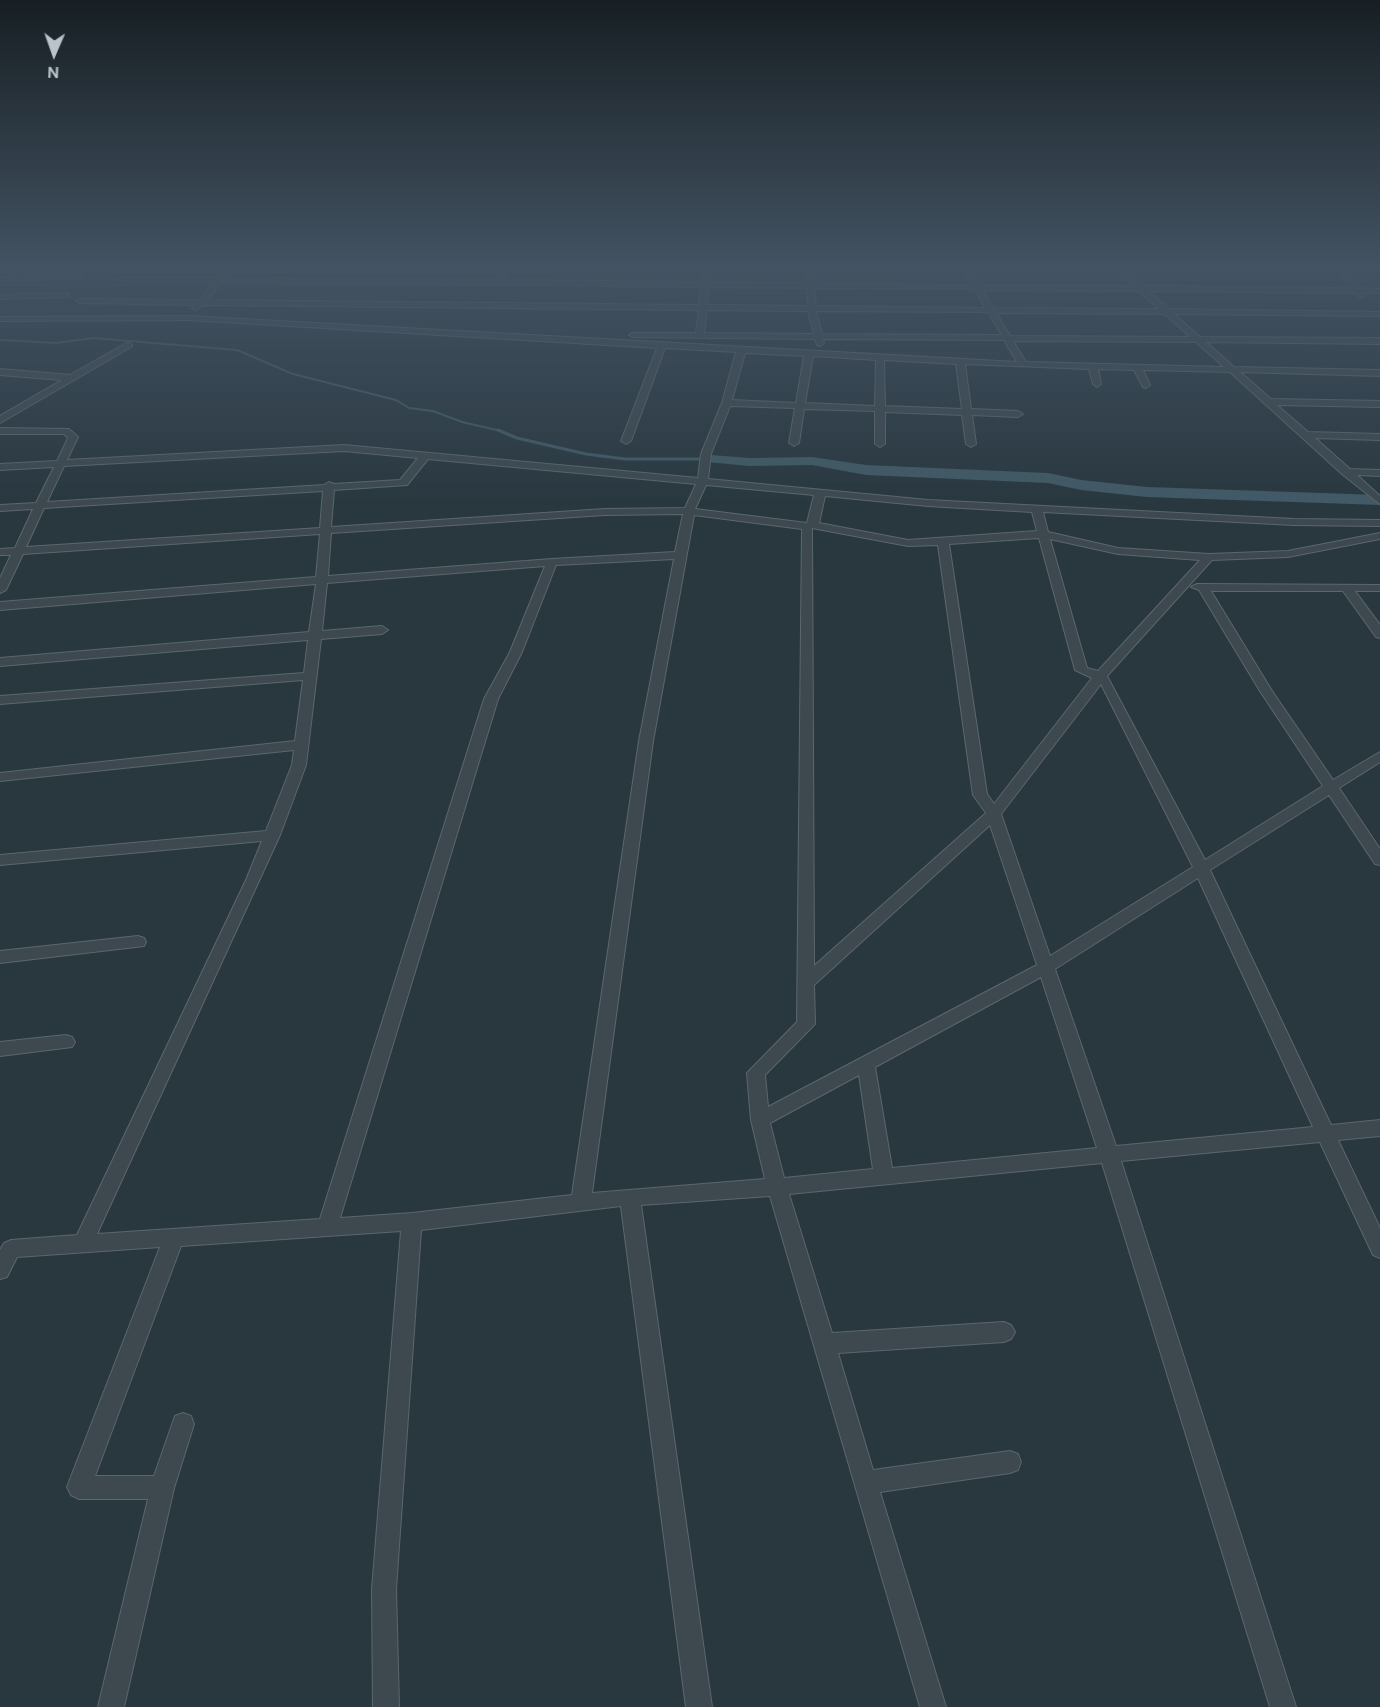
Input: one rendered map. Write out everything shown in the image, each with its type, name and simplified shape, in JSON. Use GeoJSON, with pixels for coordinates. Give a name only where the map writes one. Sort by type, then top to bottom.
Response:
{"type":"FeatureCollection","features":[{"type":"Feature","properties":{"kind":"street"},"geometry":{"type":"LineString","coordinates":[[0,420],[127,346]]}},
{"type":"Feature","properties":{"kind":"street"},"geometry":{"type":"LineString","coordinates":[[656,346],[1023,365],[1380,373]]}},
{"type":"Feature","properties":{"kind":"street"},"geometry":{"type":"LineString","coordinates":[[626,441],[662,346]]}},
{"type":"Feature","properties":{"kind":"street"},"geometry":{"type":"LineString","coordinates":[[820,346],[822,355]]}},
{"type":"Feature","properties":{"kind":"street"},"geometry":{"type":"LineString","coordinates":[[1012,346],[1023,365]]}},
{"type":"Feature","properties":{"kind":"street"},"geometry":{"type":"LineString","coordinates":[[1207,346],[1378,499]]}},
{"type":"Feature","properties":{"kind":"street"},"geometry":{"type":"LineString","coordinates":[[581,1203],[646,741],[680,555],[690,511],[702,483],[706,454],[727,403],[741,351]]}},
{"type":"Feature","properties":{"kind":"street"},"geometry":{"type":"LineString","coordinates":[[794,443],[810,354]]}},
{"type":"Feature","properties":{"kind":"street"},"geometry":{"type":"LineString","coordinates":[[880,358],[880,444]]}},
{"type":"Feature","properties":{"kind":"street"},"geometry":{"type":"LineString","coordinates":[[960,362],[971,444]]}},
{"type":"Feature","properties":{"kind":"street"},"geometry":{"type":"LineString","coordinates":[[1093,367],[1098,384]]}},
{"type":"Feature","properties":{"kind":"street"},"geometry":{"type":"LineString","coordinates":[[1137,368],[1146,385]]}},
{"type":"Feature","properties":{"kind":"street"},"geometry":{"type":"LineString","coordinates":[[0,372],[71,378]]}},
{"type":"Feature","properties":{"kind":"street"},"geometry":{"type":"LineString","coordinates":[[1267,402],[1380,404]]}},
{"type":"Feature","properties":{"kind":"street"},"geometry":{"type":"LineString","coordinates":[[727,403],[1018,414]]}},
{"type":"Feature","properties":{"kind":"street"},"geometry":{"type":"LineString","coordinates":[[0,405],[23,406]]}},
{"type":"Feature","properties":{"kind":"street"},"geometry":{"type":"LineString","coordinates":[[0,431],[66,431],[73,437],[0,590]]}},
{"type":"Feature","properties":{"kind":"street"},"geometry":{"type":"LineString","coordinates":[[1304,435],[1380,437]]}},
{"type":"Feature","properties":{"kind":"street"},"geometry":{"type":"LineString","coordinates":[[0,467],[344,448],[928,503],[1294,522],[1380,523]]}},
{"type":"Feature","properties":{"kind":"street"},"geometry":{"type":"LineString","coordinates":[[0,508],[329,485],[403,483],[426,455]]}},
{"type":"Feature","properties":{"kind":"street"},"geometry":{"type":"LineString","coordinates":[[1346,472],[1380,473]]}},
{"type":"Feature","properties":{"kind":"street"},"geometry":{"type":"LineString","coordinates":[[83,1243],[273,835],[299,765],[300,745],[312,676],[327,530],[329,485]]}},
{"type":"Feature","properties":{"kind":"street"},"geometry":{"type":"LineString","coordinates":[[820,494],[810,525],[806,1024],[756,1073],[760,1120],[777,1187],[933,1707]]}},
{"type":"Feature","properties":{"kind":"street"},"geometry":{"type":"LineString","coordinates":[[1036,507],[1081,670],[1100,676],[1111,692],[1201,867],[1380,1249]]}},
{"type":"Feature","properties":{"kind":"street"},"geometry":{"type":"LineString","coordinates":[[0,552],[605,512],[690,511],[810,525],[908,543],[1044,534],[1118,551],[1209,557],[1288,554],[1380,536]]}},
{"type":"Feature","properties":{"kind":"street"},"geometry":{"type":"LineString","coordinates":[[943,541],[980,795],[994,814],[1110,1154],[1283,1707]]}},
{"type":"Feature","properties":{"kind":"street"},"geometry":{"type":"LineString","coordinates":[[0,606],[552,562],[680,555]]}},
{"type":"Feature","properties":{"kind":"street"},"geometry":{"type":"LineString","coordinates":[[807,982],[994,814],[1100,676],[1209,557]]}},
{"type":"Feature","properties":{"kind":"street"},"geometry":{"type":"LineString","coordinates":[[327,1228],[491,699],[516,651],[552,562]]}},
{"type":"Feature","properties":{"kind":"street"},"geometry":{"type":"LineString","coordinates":[[1184,586],[1380,588]]}},
{"type":"Feature","properties":{"kind":"street"},"geometry":{"type":"LineString","coordinates":[[1203,587],[1266,691],[1334,788],[1380,860]]}},
{"type":"Feature","properties":{"kind":"street"},"geometry":{"type":"LineString","coordinates":[[1347,588],[1380,634]]}},
{"type":"Feature","properties":{"kind":"street"},"geometry":{"type":"LineString","coordinates":[[0,662],[382,630]]}},
{"type":"Feature","properties":{"kind":"street"},"geometry":{"type":"LineString","coordinates":[[0,700],[312,676]]}},
{"type":"Feature","properties":{"kind":"street"},"geometry":{"type":"LineString","coordinates":[[0,777],[300,745]]}},
{"type":"Feature","properties":{"kind":"street"},"geometry":{"type":"LineString","coordinates":[[760,1120],[1046,967],[1201,867],[1334,788],[1380,756]]}},
{"type":"Feature","properties":{"kind":"street"},"geometry":{"type":"LineString","coordinates":[[0,860],[273,835]]}},
{"type":"Feature","properties":{"kind":"street"},"geometry":{"type":"LineString","coordinates":[[0,957],[138,942]]}},
{"type":"Feature","properties":{"kind":"street"},"geometry":{"type":"LineString","coordinates":[[0,1049],[66,1042]]}},
{"type":"Feature","properties":{"kind":"street"},"geometry":{"type":"LineString","coordinates":[[866,1063],[884,1176]]}},
{"type":"Feature","properties":{"kind":"street"},"geometry":{"type":"LineString","coordinates":[[0,1270],[11,1249],[412,1222],[630,1197],[777,1187],[1380,1128]]}},
{"type":"Feature","properties":{"kind":"street"},"geometry":{"type":"LineString","coordinates":[[630,1197],[699,1707]]}},
{"type":"Feature","properties":{"kind":"street"},"geometry":{"type":"LineString","coordinates":[[386,1707],[384,1589],[412,1222]]}},
{"type":"Feature","properties":{"kind":"street"},"geometry":{"type":"LineString","coordinates":[[162,1488],[79,1487],[174,1238]]}},
{"type":"Feature","properties":{"kind":"street"},"geometry":{"type":"LineString","coordinates":[[824,1344],[1004,1332]]}},
{"type":"Feature","properties":{"kind":"street"},"geometry":{"type":"LineString","coordinates":[[111,1707],[162,1488],[183,1424]]}},
{"type":"Feature","properties":{"kind":"street"},"geometry":{"type":"LineString","coordinates":[[866,1483],[1010,1462]]}},
{"type":"Feature","properties":{"kind":"waterway"},"geometry":{"type":"LineString","coordinates":[[185,346],[237,350],[293,374],[396,400],[409,408],[433,411],[462,422],[500,431]]}},
{"type":"Feature","properties":{"kind":"waterway"},"geometry":{"type":"LineString","coordinates":[[500,431],[517,438],[586,454],[625,459],[699,459]]}},
{"type":"Feature","properties":{"kind":"waterway"},"geometry":{"type":"LineString","coordinates":[[712,459],[749,462],[812,461],[866,470],[1048,478],[1081,485],[1147,492],[1380,500]]}}]}
